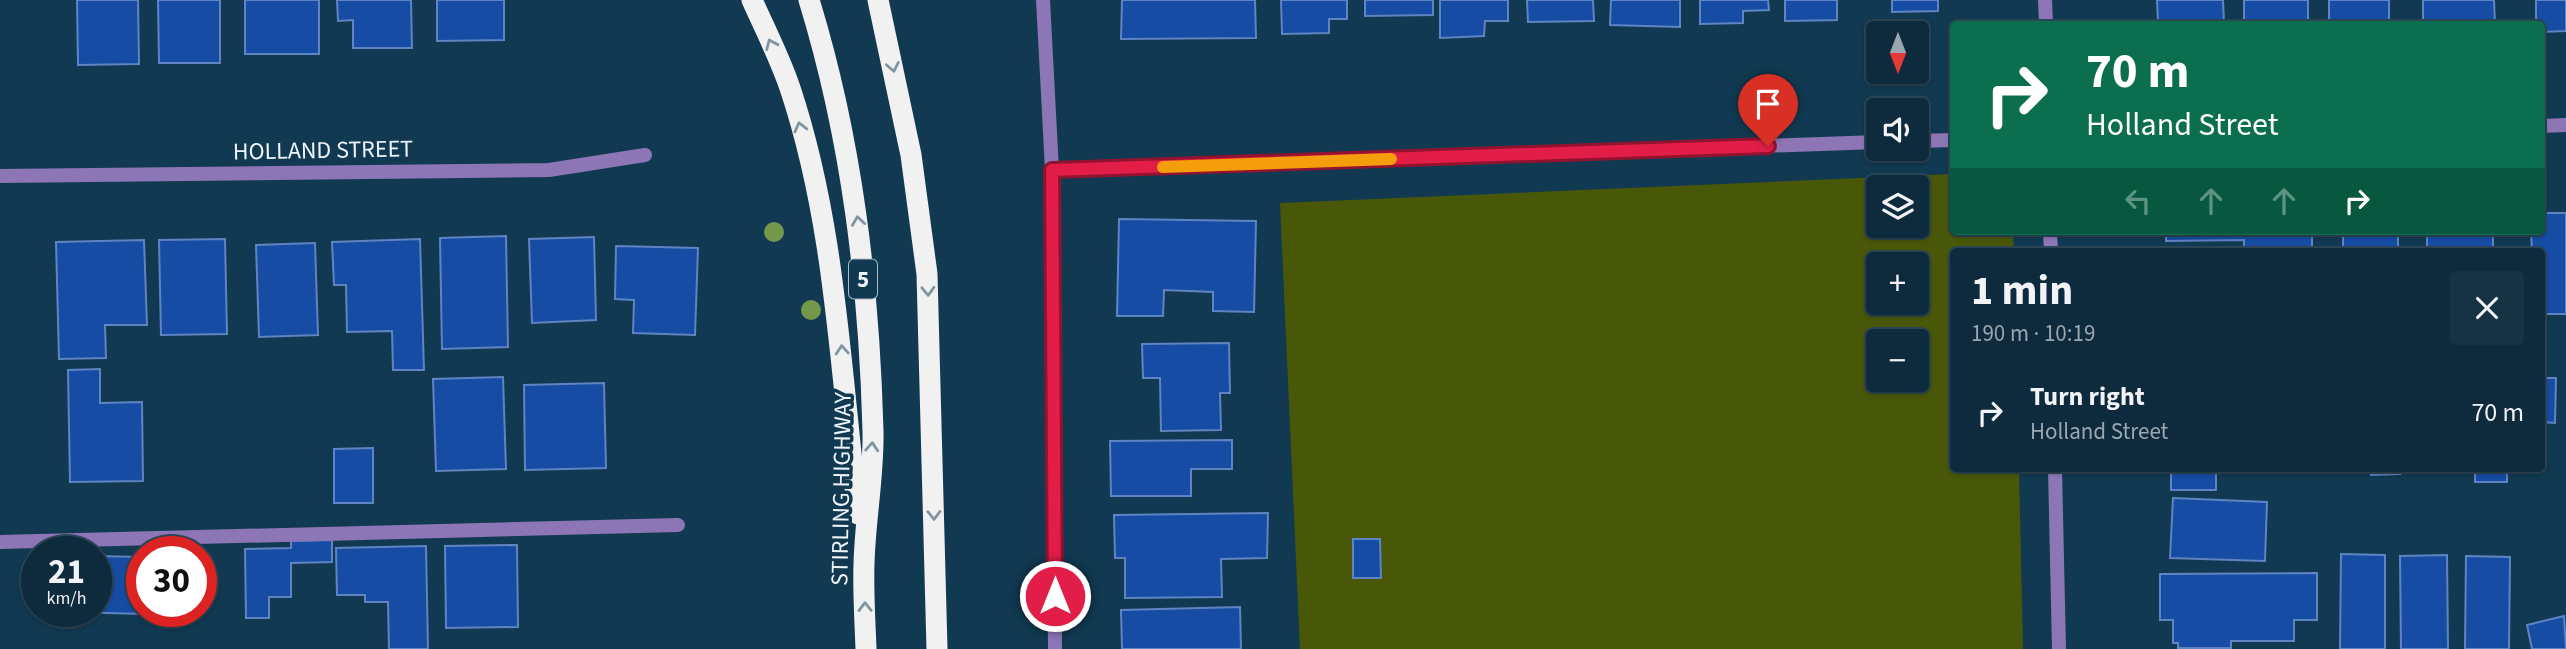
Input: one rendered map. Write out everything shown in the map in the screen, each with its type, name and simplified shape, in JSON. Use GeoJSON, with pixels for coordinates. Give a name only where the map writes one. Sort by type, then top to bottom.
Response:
{"type":"FeatureCollection","features":[{"type":"Feature","properties":{"kind":"highway"},"geometry":{"type":"LineString","coordinates":[[752,0],[790,88],[824,222],[841,333],[848,438],[864,564]]}},
{"type":"Feature","properties":{"kind":"highway","name":"STIRLING HIGHWAY"},"geometry":{"type":"LineString","coordinates":[[809,0],[830,68],[846,139],[861,241],[873,433],[864,564],[866,649]]}},
{"type":"Feature","properties":{"kind":"highway"},"geometry":{"type":"LineString","coordinates":[[878,0],[911,155],[928,274],[937,649]]}},
{"type":"Feature","properties":{"kind":"street"},"geometry":{"type":"LineString","coordinates":[[1043,0],[1052,170],[1055,649]]}},
{"type":"Feature","properties":{"kind":"street"},"geometry":{"type":"LineString","coordinates":[[2045,0],[2046,21]]}},
{"type":"Feature","properties":{"kind":"street"},"geometry":{"type":"LineString","coordinates":[[2545,126],[2566,125]]}},
{"type":"Feature","properties":{"kind":"street"},"geometry":{"type":"LineString","coordinates":[[1929,141],[1950,140]]}},
{"type":"Feature","properties":{"kind":"street"},"geometry":{"type":"LineString","coordinates":[[1052,170],[1866,142]]}},
{"type":"Feature","properties":{"kind":"street","name":"HOLLAND STREET"},"geometry":{"type":"LineString","coordinates":[[0,176],[549,170],[645,155]]}},
{"type":"Feature","properties":{"kind":"street"},"geometry":{"type":"LineString","coordinates":[[2055,472],[2059,649]]}},
{"type":"Feature","properties":{"kind":"street"},"geometry":{"type":"LineString","coordinates":[[0,542],[678,525]]}},
{"type":"Feature","properties":{"kind":"green space"},"geometry":{"type":"Polygon","coordinates":[[[1950,174],[1950,235],[2013,235],[2014,248],[1950,248],[1950,472],[2019,472],[2023,649],[1300,649],[1280,203],[1866,178],[1866,238],[1929,238],[1929,175],[1950,174]]]}},
{"type":"Feature","properties":{"kind":"building"},"geometry":{"type":"Polygon","coordinates":[[[77,0],[138,0],[139,64],[78,65],[77,0]]]}},
{"type":"Feature","properties":{"kind":"building"},"geometry":{"type":"Polygon","coordinates":[[[158,0],[220,0],[220,63],[159,63],[158,0]]]}},
{"type":"Feature","properties":{"kind":"building"},"geometry":{"type":"Polygon","coordinates":[[[245,0],[319,0],[319,54],[245,54],[245,0]]]}},
{"type":"Feature","properties":{"kind":"building"},"geometry":{"type":"Polygon","coordinates":[[[337,0],[411,0],[412,48],[353,48],[353,20],[338,21],[337,0]]]}},
{"type":"Feature","properties":{"kind":"building"},"geometry":{"type":"Polygon","coordinates":[[[437,0],[504,0],[504,40],[437,41],[437,0]]]}},
{"type":"Feature","properties":{"kind":"building"},"geometry":{"type":"Polygon","coordinates":[[[1122,0],[1255,0],[1256,38],[1121,39],[1122,0]]]}},
{"type":"Feature","properties":{"kind":"building"},"geometry":{"type":"Polygon","coordinates":[[[1281,0],[1347,0],[1347,19],[1329,19],[1329,33],[1282,34],[1281,0]]]}},
{"type":"Feature","properties":{"kind":"building"},"geometry":{"type":"Polygon","coordinates":[[[1365,0],[1433,0],[1433,15],[1365,16],[1365,0]]]}},
{"type":"Feature","properties":{"kind":"building"},"geometry":{"type":"Polygon","coordinates":[[[1440,0],[1508,0],[1508,21],[1485,21],[1484,36],[1440,38],[1440,0]]]}},
{"type":"Feature","properties":{"kind":"building"},"geometry":{"type":"Polygon","coordinates":[[[1527,0],[1593,0],[1594,21],[1528,22],[1527,0]]]}},
{"type":"Feature","properties":{"kind":"building"},"geometry":{"type":"Polygon","coordinates":[[[1611,0],[1680,0],[1680,27],[1610,25],[1611,0]]]}},
{"type":"Feature","properties":{"kind":"building"},"geometry":{"type":"Polygon","coordinates":[[[1700,0],[1768,0],[1769,10],[1743,11],[1743,23],[1700,24],[1700,0]]]}},
{"type":"Feature","properties":{"kind":"building"},"geometry":{"type":"Polygon","coordinates":[[[1785,0],[1837,0],[1837,20],[1785,21],[1785,0]]]}},
{"type":"Feature","properties":{"kind":"building"},"geometry":{"type":"Polygon","coordinates":[[[1892,0],[1938,0],[1938,11],[1892,12],[1892,0]]]}},
{"type":"Feature","properties":{"kind":"building"},"geometry":{"type":"Polygon","coordinates":[[[2157,0],[2223,0],[2224,21],[2158,21],[2157,0]]]}},
{"type":"Feature","properties":{"kind":"building"},"geometry":{"type":"Polygon","coordinates":[[[2244,0],[2308,0],[2308,20],[2244,21],[2244,0]]]}},
{"type":"Feature","properties":{"kind":"building"},"geometry":{"type":"Polygon","coordinates":[[[2329,0],[2389,0],[2389,21],[2329,21],[2329,0]]]}},
{"type":"Feature","properties":{"kind":"building"},"geometry":{"type":"Polygon","coordinates":[[[2423,0],[2494,0],[2495,21],[2423,21],[2423,0]]]}},
{"type":"Feature","properties":{"kind":"building"},"geometry":{"type":"Polygon","coordinates":[[[2536,0],[2566,0],[2566,31],[2545,32],[2545,21],[2536,21],[2536,0]]]}},
{"type":"Feature","properties":{"kind":"building"},"geometry":{"type":"Polygon","coordinates":[[[2545,213],[2566,213],[2566,314],[2545,314],[2545,248],[2532,248],[2531,235],[2545,235],[2545,213]]]}},
{"type":"Feature","properties":{"kind":"building"},"geometry":{"type":"Polygon","coordinates":[[[1119,219],[1256,221],[1254,312],[1213,311],[1213,292],[1164,290],[1163,316],[1117,316],[1119,219]]]}},
{"type":"Feature","properties":{"kind":"building"},"geometry":{"type":"Polygon","coordinates":[[[2166,235],[2312,235],[2312,248],[2244,248],[2244,240],[2166,241],[2166,235]]]}},
{"type":"Feature","properties":{"kind":"building"},"geometry":{"type":"Polygon","coordinates":[[[2343,235],[2398,235],[2398,248],[2343,248],[2343,235]]]}},
{"type":"Feature","properties":{"kind":"building"},"geometry":{"type":"Polygon","coordinates":[[[2427,235],[2493,235],[2493,248],[2427,248],[2427,235]]]}},
{"type":"Feature","properties":{"kind":"building"},"geometry":{"type":"Polygon","coordinates":[[[506,236],[508,347],[442,349],[440,238],[506,236]]]}},
{"type":"Feature","properties":{"kind":"building"},"geometry":{"type":"Polygon","coordinates":[[[594,237],[596,320],[532,323],[529,239],[594,237]]]}},
{"type":"Feature","properties":{"kind":"building"},"geometry":{"type":"Polygon","coordinates":[[[225,239],[227,334],[161,335],[159,240],[225,239]]]}},
{"type":"Feature","properties":{"kind":"building"},"geometry":{"type":"Polygon","coordinates":[[[420,239],[424,370],[393,370],[392,331],[347,332],[346,285],[334,285],[332,242],[420,239]]]}},
{"type":"Feature","properties":{"kind":"building"},"geometry":{"type":"Polygon","coordinates":[[[144,240],[147,325],[105,325],[106,358],[59,359],[56,242],[144,240]]]}},
{"type":"Feature","properties":{"kind":"building"},"geometry":{"type":"Polygon","coordinates":[[[315,243],[318,335],[259,337],[256,245],[315,243]]]}},
{"type":"Feature","properties":{"kind":"building"},"geometry":{"type":"Polygon","coordinates":[[[616,246],[698,248],[695,335],[633,333],[634,300],[615,299],[616,246]]]}},
{"type":"Feature","properties":{"kind":"building"},"geometry":{"type":"Polygon","coordinates":[[[1229,343],[1230,393],[1220,393],[1221,430],[1161,431],[1160,378],[1143,378],[1142,344],[1229,343]]]}},
{"type":"Feature","properties":{"kind":"building"},"geometry":{"type":"Polygon","coordinates":[[[100,369],[100,403],[142,402],[143,481],[70,482],[68,370],[100,369]]]}},
{"type":"Feature","properties":{"kind":"building"},"geometry":{"type":"Polygon","coordinates":[[[503,377],[506,469],[436,471],[433,379],[503,377]]]}},
{"type":"Feature","properties":{"kind":"building"},"geometry":{"type":"Polygon","coordinates":[[[2545,378],[2556,378],[2555,423],[2545,422],[2545,378]]]}},
{"type":"Feature","properties":{"kind":"building"},"geometry":{"type":"Polygon","coordinates":[[[604,383],[606,468],[525,470],[524,385],[604,383]]]}},
{"type":"Feature","properties":{"kind":"building"},"geometry":{"type":"Polygon","coordinates":[[[1232,440],[1232,469],[1191,469],[1191,496],[1111,496],[1110,441],[1232,440]]]}},
{"type":"Feature","properties":{"kind":"building"},"geometry":{"type":"Polygon","coordinates":[[[373,448],[373,503],[334,503],[334,449],[373,448]]]}},
{"type":"Feature","properties":{"kind":"building"},"geometry":{"type":"Polygon","coordinates":[[[2171,472],[2216,472],[2216,490],[2171,490],[2171,472]]]}},
{"type":"Feature","properties":{"kind":"building"},"geometry":{"type":"Polygon","coordinates":[[[2371,472],[2400,472],[2400,474],[2371,475],[2371,472]]]}},
{"type":"Feature","properties":{"kind":"building"},"geometry":{"type":"Polygon","coordinates":[[[2475,472],[2507,472],[2507,482],[2475,482],[2475,472]]]}},
{"type":"Feature","properties":{"kind":"building"},"geometry":{"type":"Polygon","coordinates":[[[2173,498],[2267,502],[2265,561],[2170,558],[2173,498]]]}},
{"type":"Feature","properties":{"kind":"building"},"geometry":{"type":"Polygon","coordinates":[[[1268,513],[1267,558],[1221,559],[1222,597],[1125,598],[1125,558],[1115,558],[1114,515],[1268,513]]]}},
{"type":"Feature","properties":{"kind":"building"},"geometry":{"type":"Polygon","coordinates":[[[1353,539],[1380,539],[1381,578],[1353,578],[1353,539]]]}},
{"type":"Feature","properties":{"kind":"building"},"geometry":{"type":"Polygon","coordinates":[[[332,540],[332,562],[291,563],[291,597],[269,597],[269,618],[246,618],[245,549],[291,548],[291,541],[332,540]]]}},
{"type":"Feature","properties":{"kind":"building"},"geometry":{"type":"Polygon","coordinates":[[[517,545],[518,627],[446,628],[445,546],[517,545]]]}},
{"type":"Feature","properties":{"kind":"building"},"geometry":{"type":"Polygon","coordinates":[[[426,546],[428,649],[389,649],[388,602],[365,602],[365,595],[337,595],[336,548],[426,546]]]}},
{"type":"Feature","properties":{"kind":"building"},"geometry":{"type":"Polygon","coordinates":[[[2341,554],[2385,555],[2385,649],[2340,649],[2341,554]]]}},
{"type":"Feature","properties":{"kind":"building"},"geometry":{"type":"Polygon","coordinates":[[[2447,555],[2448,649],[2401,649],[2400,556],[2447,555]]]}},
{"type":"Feature","properties":{"kind":"building"},"geometry":{"type":"Polygon","coordinates":[[[112,556],[126,557],[126,614],[112,613],[112,556]]]}},
{"type":"Feature","properties":{"kind":"building"},"geometry":{"type":"Polygon","coordinates":[[[2466,556],[2510,557],[2509,649],[2465,649],[2466,556]]]}},
{"type":"Feature","properties":{"kind":"building"},"geometry":{"type":"Polygon","coordinates":[[[2317,573],[2317,620],[2294,620],[2294,641],[2231,641],[2231,648],[2178,648],[2178,643],[2173,643],[2173,620],[2160,620],[2160,574],[2317,573]]]}},
{"type":"Feature","properties":{"kind":"building"},"geometry":{"type":"Polygon","coordinates":[[[1240,607],[1241,649],[1122,649],[1121,610],[1240,607]]]}},
{"type":"Feature","properties":{"kind":"building"},"geometry":{"type":"Polygon","coordinates":[[[2564,616],[2566,649],[2532,649],[2527,625],[2564,616]]]}},
{"type":"Feature","properties":{"kind":"slow traffic"},"geometry":{"type":"LineString","coordinates":[[1163,167],[1391,159]]}},
{"type":"Feature","properties":{"kind":"route"},"geometry":{"type":"LineString","coordinates":[[1055,596],[1052,170],[1768,146]]}}]}
